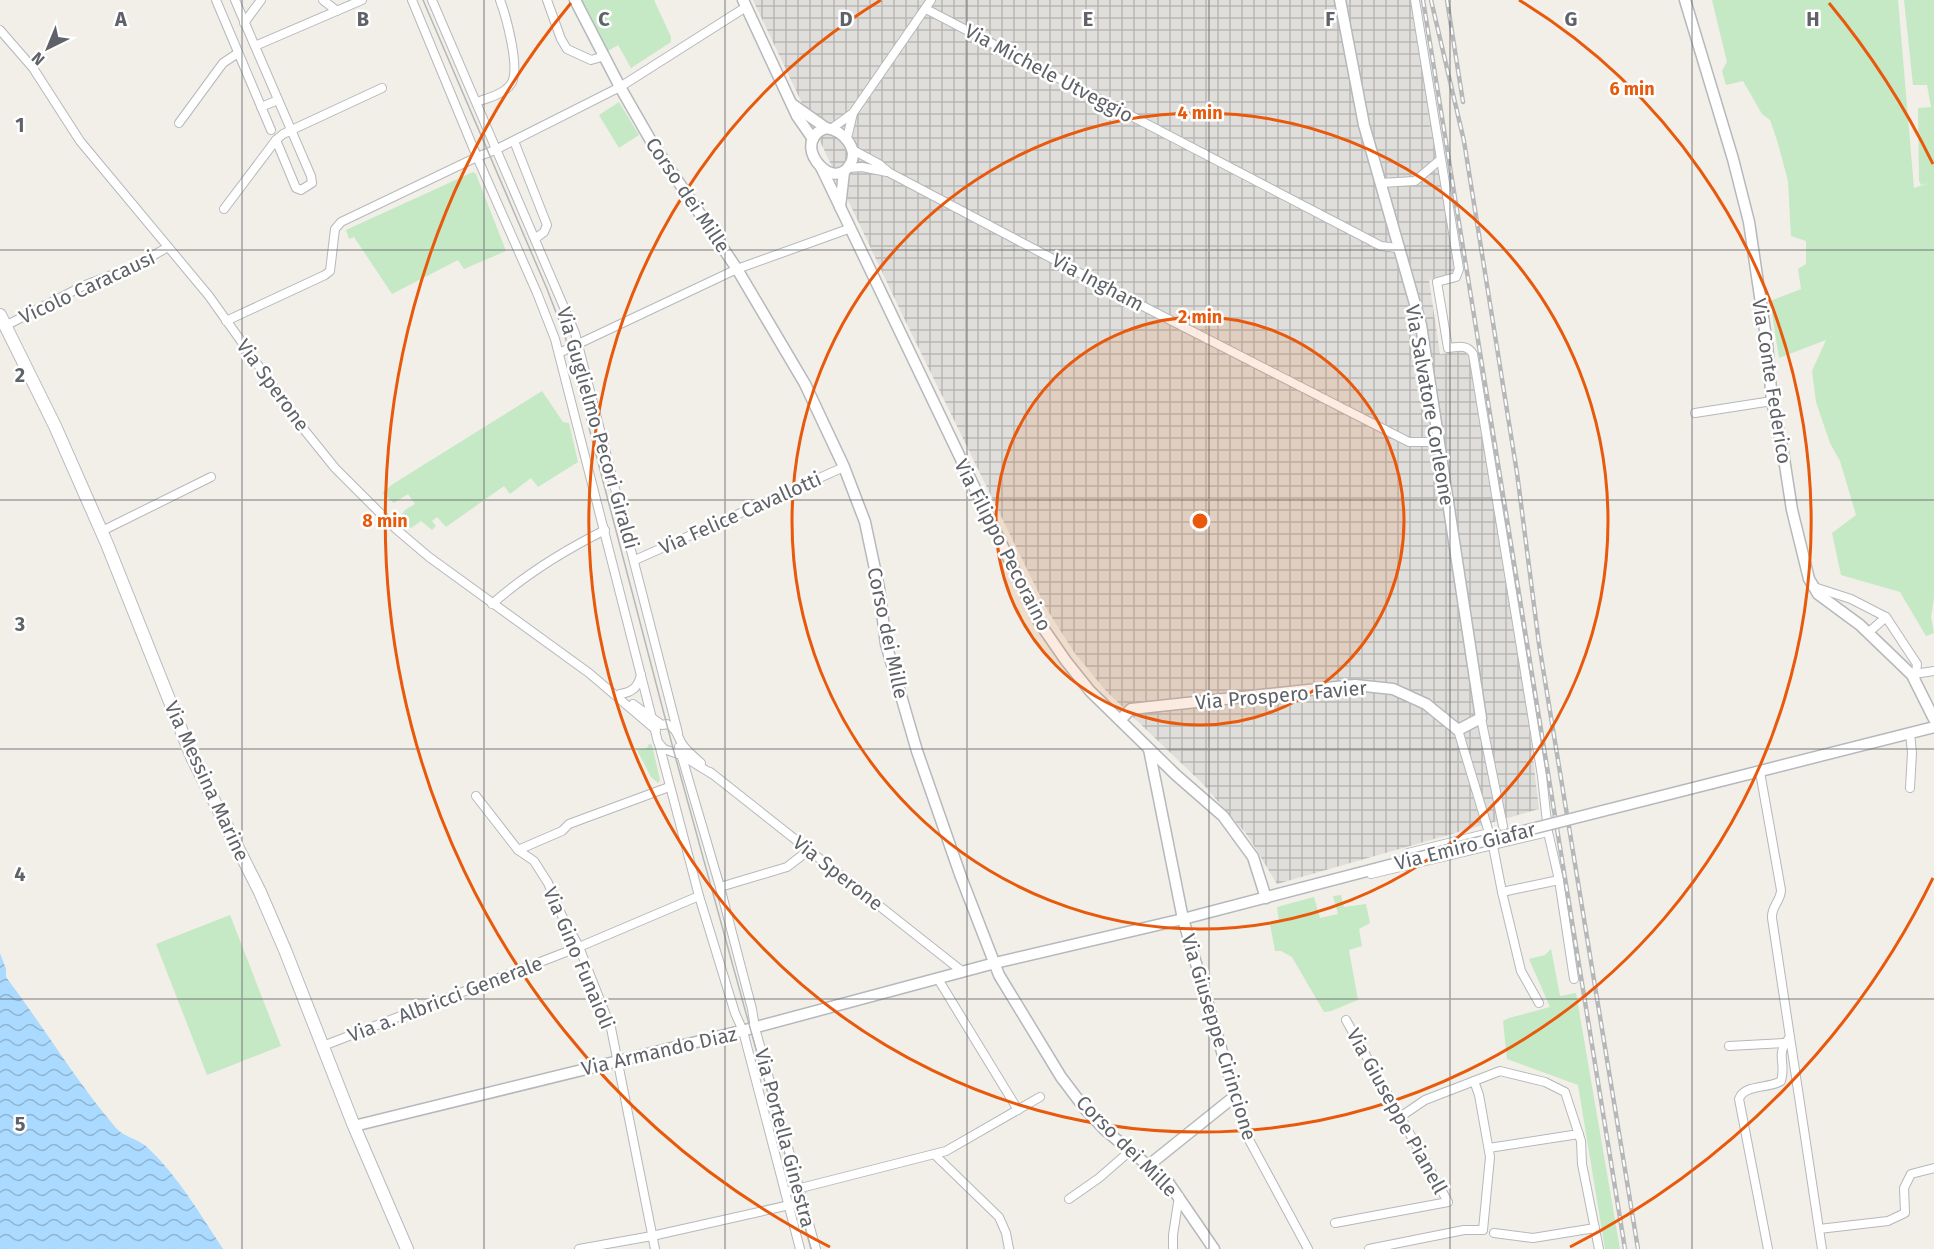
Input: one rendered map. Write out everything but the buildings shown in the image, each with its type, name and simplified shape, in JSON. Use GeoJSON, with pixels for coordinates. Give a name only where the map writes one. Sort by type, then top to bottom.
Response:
{"type":"FeatureCollection","features":[{"type":"Feature","properties":{"kind":"main road","name":"Via Messina Marine"},"geometry":{"type":"LineString","coordinates":[[2,321],[55,426],[102,531],[192,757],[260,892],[354,1126],[407,1249]]}},
{"type":"Feature","properties":{"kind":"street"},"geometry":{"type":"LineString","coordinates":[[216,0],[271,130]]}},
{"type":"Feature","properties":{"kind":"street"},"geometry":{"type":"LineString","coordinates":[[235,0],[311,176],[312,183],[307,187],[301,190],[296,188],[276,140]]}},
{"type":"Feature","properties":{"kind":"street"},"geometry":{"type":"LineString","coordinates":[[244,23],[261,0]]}},
{"type":"Feature","properties":{"kind":"street"},"geometry":{"type":"LineString","coordinates":[[323,0],[337,10]]}},
{"type":"Feature","properties":{"kind":"street"},"geometry":{"type":"LineString","coordinates":[[255,46],[362,0]]}},
{"type":"Feature","properties":{"kind":"street","name":"Via Guglielmo Pecori Giraldi"},"geometry":{"type":"LineString","coordinates":[[412,0],[477,157],[537,293],[559,353],[652,718]]}},
{"type":"Feature","properties":{"kind":"street","name":"Via Guglielmo Pecori Giraldi"},"geometry":{"type":"LineString","coordinates":[[432,0],[477,102],[495,150],[536,238],[579,345],[635,560],[678,746],[720,887],[755,1028]]}},
{"type":"Feature","properties":{"kind":"street"},"geometry":{"type":"LineString","coordinates":[[477,102],[509,87],[514,80],[511,41],[500,0]]}},
{"type":"Feature","properties":{"kind":"street"},"geometry":{"type":"LineString","coordinates":[[547,0],[567,49],[591,60],[605,56]]}},
{"type":"Feature","properties":{"kind":"street","name":"Corso dei Mille"},"geometry":{"type":"LineString","coordinates":[[575,0],[651,141],[737,269],[805,384],[844,467],[865,522],[879,588],[886,644],[917,751],[961,877],[999,975],[1061,1077],[1086,1110],[1105,1130],[1168,1182],[1214,1249]]}},
{"type":"Feature","properties":{"kind":"street"},"geometry":{"type":"LineString","coordinates":[[890,173],[862,167],[833,174],[821,167],[812,151],[813,139],[820,130],[829,129],[853,113],[931,0]]}},
{"type":"Feature","properties":{"kind":"street","name":"Via Salvatore Corleone"},"geometry":{"type":"LineString","coordinates":[[1340,0],[1364,124],[1397,248],[1421,325],[1437,442],[1481,718]]}},
{"type":"Feature","properties":{"kind":"street"},"geometry":{"type":"LineString","coordinates":[[1415,0],[1460,269],[1456,278],[1437,282],[1448,348],[1464,346],[1473,354],[1542,776],[1548,832],[1559,880],[1574,979]]}},
{"type":"Feature","properties":{"kind":"street","name":"Via Conte Federico"},"geometry":{"type":"LineString","coordinates":[[1685,0],[1733,159],[1749,222],[1767,344],[1772,401],[1792,510],[1809,579],[1818,594],[1868,633],[1915,676],[1934,719]]}},
{"type":"Feature","properties":{"kind":"street"},"geometry":{"type":"LineString","coordinates":[[226,321],[325,275],[330,270],[335,229],[341,222],[514,141],[620,87],[744,4],[797,116],[813,139]]}},
{"type":"Feature","properties":{"kind":"street","name":"Via Michele Utveggio"},"geometry":{"type":"LineString","coordinates":[[926,9],[1382,246],[1397,248]]}},
{"type":"Feature","properties":{"kind":"street","name":"Via Sperone"},"geometry":{"type":"LineString","coordinates":[[0,30],[33,68],[80,141],[226,321],[335,468],[396,530],[452,575],[546,640],[602,684]]}},
{"type":"Feature","properties":{"kind":"street"},"geometry":{"type":"LineString","coordinates":[[179,123],[223,63],[238,53]]}},
{"type":"Feature","properties":{"kind":"street"},"geometry":{"type":"LineString","coordinates":[[224,209],[276,140],[291,129],[382,88]]}},
{"type":"Feature","properties":{"kind":"street"},"geometry":{"type":"LineString","coordinates":[[261,107],[278,100]]}},
{"type":"Feature","properties":{"kind":"street"},"geometry":{"type":"LineString","coordinates":[[792,104],[890,173]]}},
{"type":"Feature","properties":{"kind":"street"},"geometry":{"type":"LineString","coordinates":[[840,207],[846,170],[852,159],[849,144],[853,113]]}},
{"type":"Feature","properties":{"kind":"street"},"geometry":{"type":"LineString","coordinates":[[514,141],[547,225],[544,232],[536,238]]}},
{"type":"Feature","properties":{"kind":"street"},"geometry":{"type":"LineString","coordinates":[[1380,183],[1415,181],[1441,159]]}},
{"type":"Feature","properties":{"kind":"street","name":"Via Filippo Pecoraino"},"geometry":{"type":"LineString","coordinates":[[821,167],[1039,622],[1090,691],[1176,775],[1223,816],[1253,857],[1266,898]]}},
{"type":"Feature","properties":{"kind":"street","name":"Via Ingham"},"geometry":{"type":"LineString","coordinates":[[890,173],[1126,298],[1409,442],[1437,442]]}},
{"type":"Feature","properties":{"kind":"street"},"geometry":{"type":"LineString","coordinates":[[559,353],[737,269],[851,228]]}},
{"type":"Feature","properties":{"kind":"street","name":"Vicolo Caracausi"},"geometry":{"type":"LineString","coordinates":[[2,321],[142,263],[168,247]]}},
{"type":"Feature","properties":{"kind":"street"},"geometry":{"type":"LineString","coordinates":[[1695,413],[1772,401]]}},
{"type":"Feature","properties":{"kind":"street","name":"Via Felice Cavallotti"},"geometry":{"type":"LineString","coordinates":[[635,560],[844,467]]}},
{"type":"Feature","properties":{"kind":"street"},"geometry":{"type":"LineString","coordinates":[[102,531],[211,477]]}},
{"type":"Feature","properties":{"kind":"street"},"geometry":{"type":"LineString","coordinates":[[492,604],[515,583],[605,530]]}},
{"type":"Feature","properties":{"kind":"street"},"geometry":{"type":"LineString","coordinates":[[1814,587],[1851,599],[1886,617],[1917,664],[1915,676]]}},
{"type":"Feature","properties":{"kind":"street"},"geometry":{"type":"LineString","coordinates":[[1868,633],[1886,617]]}},
{"type":"Feature","properties":{"kind":"street"},"geometry":{"type":"LineString","coordinates":[[1915,676],[1934,671]]}},
{"type":"Feature","properties":{"kind":"street"},"geometry":{"type":"LineString","coordinates":[[620,694],[636,688],[641,674]]}},
{"type":"Feature","properties":{"kind":"street"},"geometry":{"type":"LineString","coordinates":[[602,684],[620,694],[652,718],[664,749],[678,746]]}},
{"type":"Feature","properties":{"kind":"street"},"geometry":{"type":"LineString","coordinates":[[602,684],[658,733],[669,787],[699,896],[735,1013],[743,1031]]}},
{"type":"Feature","properties":{"kind":"street","name":"Via Prospero Favier"},"geometry":{"type":"LineString","coordinates":[[1120,720],[1131,709],[1355,685],[1393,689],[1425,704],[1458,730]]}},
{"type":"Feature","properties":{"kind":"street"},"geometry":{"type":"LineString","coordinates":[[1503,826],[1481,718],[1458,730],[1493,846],[1521,971],[1539,1003]]}},
{"type":"Feature","properties":{"kind":"street"},"geometry":{"type":"LineString","coordinates":[[658,733],[669,725],[678,746],[699,766],[712,774]]}},
{"type":"Feature","properties":{"kind":"street","name":"Via Emiro Giafar"},"geometry":{"type":"LineString","coordinates":[[963,972],[1341,879],[1409,856],[1760,772],[1934,727]]}},
{"type":"Feature","properties":{"kind":"street"},"geometry":{"type":"LineString","coordinates":[[1910,733],[1912,753],[1910,788]]}},
{"type":"Feature","properties":{"kind":"street"},"geometry":{"type":"LineString","coordinates":[[678,746],[712,774]]}},
{"type":"Feature","properties":{"kind":"street","name":"Via Giuseppe Cirincione"},"geometry":{"type":"LineString","coordinates":[[1149,749],[1184,919],[1247,1136],[1308,1249]]}},
{"type":"Feature","properties":{"kind":"street"},"geometry":{"type":"LineString","coordinates":[[686,775],[691,768],[699,766]]}},
{"type":"Feature","properties":{"kind":"street"},"geometry":{"type":"LineString","coordinates":[[1760,772],[1781,890],[1781,896],[1771,915],[1787,1040],[1822,1249]]}},
{"type":"Feature","properties":{"kind":"street","name":"Via Sperone"},"geometry":{"type":"LineString","coordinates":[[712,774],[963,972]]}},
{"type":"Feature","properties":{"kind":"street"},"geometry":{"type":"LineString","coordinates":[[1155,777],[1166,774],[1176,775]]}},
{"type":"Feature","properties":{"kind":"street"},"geometry":{"type":"LineString","coordinates":[[518,850],[562,831],[569,824],[669,787]]}},
{"type":"Feature","properties":{"kind":"street","name":"Via Gino Funaioli"},"geometry":{"type":"LineString","coordinates":[[476,796],[518,850],[534,861],[548,883],[579,947],[611,1028],[655,1249]]}},
{"type":"Feature","properties":{"kind":"street"},"geometry":{"type":"LineString","coordinates":[[1341,879],[1382,872],[1548,832]]}},
{"type":"Feature","properties":{"kind":"street"},"geometry":{"type":"LineString","coordinates":[[1409,856],[1489,833]]}},
{"type":"Feature","properties":{"kind":"street"},"geometry":{"type":"LineString","coordinates":[[720,887],[787,867],[809,849]]}},
{"type":"Feature","properties":{"kind":"street"},"geometry":{"type":"LineString","coordinates":[[1502,892],[1559,880]]}},
{"type":"Feature","properties":{"kind":"street","name":"Via a. Albricci Generale"},"geometry":{"type":"LineString","coordinates":[[323,1046],[579,947],[699,896]]}},
{"type":"Feature","properties":{"kind":"street","name":"Via Armando Diaz"},"geometry":{"type":"LineString","coordinates":[[354,1126],[755,1028],[963,972]]}},
{"type":"Feature","properties":{"kind":"street"},"geometry":{"type":"LineString","coordinates":[[938,979],[1018,1110]]}},
{"type":"Feature","properties":{"kind":"street","name":"Via Giuseppe Pianell"},"geometry":{"type":"LineString","coordinates":[[1335,1223],[1448,1202],[1346,1020]]}},
{"type":"Feature","properties":{"kind":"street","name":"Via Portella Ginestra"},"geometry":{"type":"LineString","coordinates":[[755,1028],[816,1249]]}},
{"type":"Feature","properties":{"kind":"street","name":"Via Portella Ginestra"},"geometry":{"type":"LineString","coordinates":[[743,1031],[800,1249]]}},
{"type":"Feature","properties":{"kind":"street"},"geometry":{"type":"LineString","coordinates":[[1729,1046],[1787,1040]]}},
{"type":"Feature","properties":{"kind":"street"},"geometry":{"type":"LineString","coordinates":[[1768,1249],[1739,1097],[1744,1091],[1775,1085],[1781,1081],[1783,1075],[1781,1051],[1787,1040]]}},
{"type":"Feature","properties":{"kind":"street"},"geometry":{"type":"LineString","coordinates":[[1400,1117],[1425,1100],[1500,1071],[1545,1082],[1565,1092],[1579,1134],[1599,1249]]}},
{"type":"Feature","properties":{"kind":"street"},"geometry":{"type":"LineString","coordinates":[[1369,1249],[1464,1230],[1483,1230],[1490,1157],[1479,1095],[1474,1081]]}},
{"type":"Feature","properties":{"kind":"street"},"geometry":{"type":"LineString","coordinates":[[1149,1165],[1235,1096]]}},
{"type":"Feature","properties":{"kind":"street"},"geometry":{"type":"LineString","coordinates":[[785,1192],[946,1151],[1040,1097]]}},
{"type":"Feature","properties":{"kind":"street"},"geometry":{"type":"LineString","coordinates":[[1488,1148],[1579,1134]]}},
{"type":"Feature","properties":{"kind":"street"},"geometry":{"type":"LineString","coordinates":[[1069,1199],[1099,1178],[1130,1151]]}},
{"type":"Feature","properties":{"kind":"street"},"geometry":{"type":"LineString","coordinates":[[935,1155],[999,1217],[1006,1233],[1009,1249]]}},
{"type":"Feature","properties":{"kind":"street"},"geometry":{"type":"LineString","coordinates":[[1819,1229],[1888,1221],[1905,1213],[1904,1188],[1911,1174],[1934,1168]]}},
{"type":"Feature","properties":{"kind":"street"},"geometry":{"type":"LineString","coordinates":[[1173,1249],[1179,1196]]}},
{"type":"Feature","properties":{"kind":"street"},"geometry":{"type":"LineString","coordinates":[[579,1249],[652,1236],[803,1202]]}},
{"type":"Feature","properties":{"kind":"street"},"geometry":{"type":"LineString","coordinates":[[1494,1233],[1533,1238],[1595,1228]]}},
{"type":"Feature","properties":{"kind":"shaded area"},"geometry":{"type":"Polygon","coordinates":[[[753,0],[1418,0],[1454,270],[1449,276],[1429,280],[1440,354],[1464,351],[1470,355],[1524,683],[1539,809],[1277,884],[1248,836],[1203,784],[1107,692],[1074,652],[1046,608],[902,314],[753,0]]]}},
{"type":"Feature","properties":{"kind":"green space"},"geometry":{"type":"Polygon","coordinates":[[[580,0],[654,0],[671,37],[671,42],[631,68],[618,45],[606,52],[580,0]]]}},
{"type":"Feature","properties":{"kind":"green space"},"geometry":{"type":"Polygon","coordinates":[[[1712,0],[1898,0],[1914,188],[1929,183],[1921,185],[1919,181],[1918,108],[1931,107],[1927,85],[1913,85],[1904,0],[1934,0],[1934,598],[1931,617],[1934,633],[1926,636],[1900,592],[1841,575],[1832,533],[1856,515],[1840,461],[1830,443],[1816,402],[1812,371],[1826,340],[1779,358],[1770,301],[1801,289],[1798,269],[1806,264],[1806,241],[1791,236],[1788,181],[1770,120],[1762,114],[1743,81],[1726,85],[1722,71],[1727,62],[1712,0]]]}},
{"type":"Feature","properties":{"kind":"green space"},"geometry":{"type":"Polygon","coordinates":[[[619,102],[639,135],[619,148],[599,115],[619,102]]]}},
{"type":"Feature","properties":{"kind":"green space"},"geometry":{"type":"Polygon","coordinates":[[[473,172],[476,174],[506,251],[464,269],[458,260],[392,294],[354,237],[349,239],[346,230],[473,172]]]}},
{"type":"Feature","properties":{"kind":"green space"},"geometry":{"type":"Polygon","coordinates":[[[542,391],[563,422],[569,423],[578,462],[538,487],[531,478],[510,494],[504,486],[446,527],[437,517],[432,521],[436,526],[432,530],[421,521],[411,528],[399,518],[405,510],[415,504],[408,494],[394,503],[382,493],[542,391]]]}},
{"type":"Feature","properties":{"kind":"green space"},"geometry":{"type":"Polygon","coordinates":[[[649,744],[652,745],[660,780],[658,783],[651,777],[637,750],[647,748],[649,744]]]}},
{"type":"Feature","properties":{"kind":"green space"},"geometry":{"type":"Polygon","coordinates":[[[1341,895],[1344,907],[1366,904],[1370,923],[1359,929],[1362,946],[1349,950],[1358,1000],[1324,1012],[1292,957],[1281,951],[1275,951],[1270,924],[1279,922],[1277,907],[1314,897],[1320,918],[1338,914],[1333,896],[1341,895]]]}},
{"type":"Feature","properties":{"kind":"green space"},"geometry":{"type":"Polygon","coordinates":[[[230,915],[281,1046],[207,1075],[156,944],[230,915]]]}},
{"type":"Feature","properties":{"kind":"green space"},"geometry":{"type":"Polygon","coordinates":[[[1551,949],[1560,996],[1576,993],[1620,1249],[1605,1249],[1578,1085],[1507,1059],[1503,1021],[1550,1007],[1529,959],[1545,955],[1551,949]]]}},
{"type":"Feature","properties":{"kind":"water"},"geometry":{"type":"Polygon","coordinates":[[[0,953],[6,969],[6,977],[87,1091],[116,1128],[147,1147],[169,1170],[223,1249],[0,1249],[0,953]]]}},
{"type":"Feature","properties":{"kind":"tram line"},"geometry":{"type":"LineString","coordinates":[[423,0],[565,336],[674,752],[811,1249]]}},
{"type":"Feature","properties":{"kind":"railway"},"geometry":{"type":"LineString","coordinates":[[1423,0],[1625,1249]]}},
{"type":"Feature","properties":{"kind":"railway"},"geometry":{"type":"LineString","coordinates":[[1431,0],[1464,141],[1517,473],[1539,644],[1638,1249]]}},
{"type":"Feature","properties":{"kind":"railway"},"geometry":{"type":"LineString","coordinates":[[1447,0],[1463,102]]}}]}
